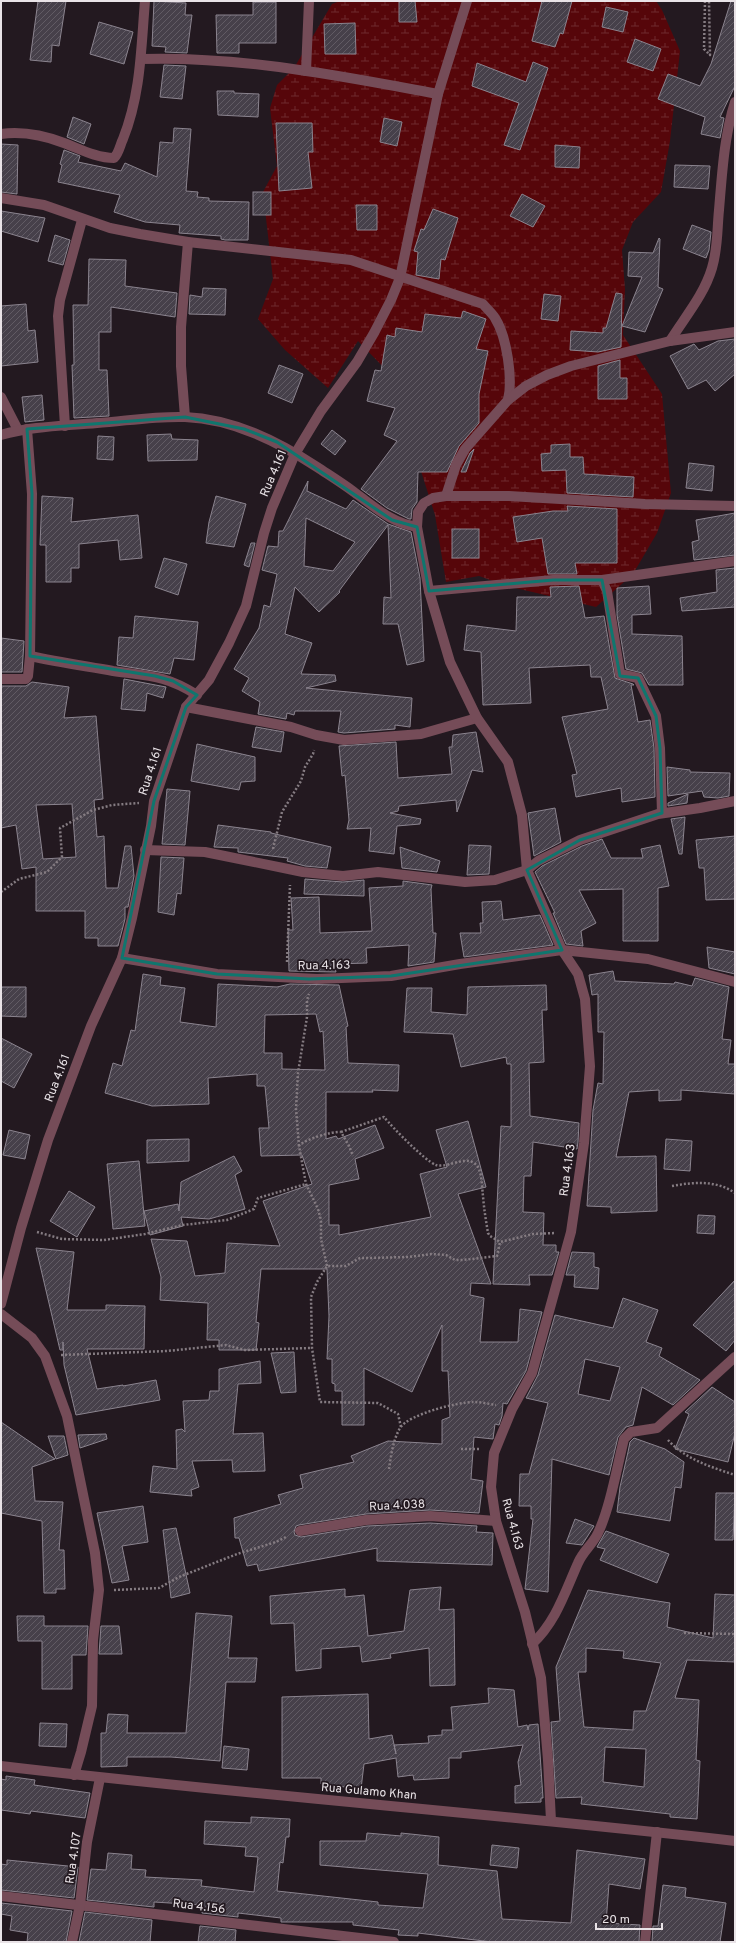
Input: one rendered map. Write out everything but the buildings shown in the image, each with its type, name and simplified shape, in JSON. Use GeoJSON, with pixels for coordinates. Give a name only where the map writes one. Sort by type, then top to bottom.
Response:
{"type":"FeatureCollection","features":[{"type":"Feature","properties":{"kind":"street"},"geometry":{"type":"LineString","coordinates":[[1,134],[31,133],[48,137],[84,152],[114,158],[127,130],[135,103],[141,59],[145,1]]}},
{"type":"Feature","properties":{"kind":"street"},"geometry":{"type":"LineString","coordinates":[[306,70],[310,1]]}},
{"type":"Feature","properties":{"kind":"street","name":"Rua 4.161"},"geometry":{"type":"LineString","coordinates":[[1,1304],[21,1228],[48,1140],[91,1026],[122,958],[132,918],[154,801],[186,707],[209,680],[229,643],[246,606],[266,527],[295,454],[321,411],[357,362],[371,339],[391,300],[400,278],[438,94],[467,1]]}},
{"type":"Feature","properties":{"kind":"street"},"geometry":{"type":"LineString","coordinates":[[141,59],[198,58],[306,70],[438,94]]}},
{"type":"Feature","properties":{"kind":"street"},"geometry":{"type":"LineString","coordinates":[[670,342],[707,284],[712,267],[718,242],[719,210],[728,133],[735,102]]}},
{"type":"Feature","properties":{"kind":"street"},"geometry":{"type":"LineString","coordinates":[[1,198],[44,205],[65,211],[82,220],[125,231],[188,242],[351,260],[363,263],[400,278],[483,304],[495,318],[504,338],[510,388],[508,400]]}},
{"type":"Feature","properties":{"kind":"street"},"geometry":{"type":"LineString","coordinates":[[65,426],[58,316],[62,293],[82,220]]}},
{"type":"Feature","properties":{"kind":"street"},"geometry":{"type":"LineString","coordinates":[[185,417],[181,366],[181,327],[188,242]]}},
{"type":"Feature","properties":{"kind":"street"},"geometry":{"type":"LineString","coordinates":[[446,496],[456,465],[465,449],[508,400],[526,386],[547,375],[571,366],[670,342],[735,332]]}},
{"type":"Feature","properties":{"kind":"street"},"geometry":{"type":"LineString","coordinates":[[1,397],[23,430],[32,494],[30,656],[28,676],[26,679],[1,679]]}},
{"type":"Feature","properties":{"kind":"street"},"geometry":{"type":"LineString","coordinates":[[1,435],[23,430],[150,418],[185,417],[212,421],[244,429],[277,442],[352,490],[392,520],[417,527]]}},
{"type":"Feature","properties":{"kind":"street"},"geometry":{"type":"LineString","coordinates":[[735,506],[645,504],[509,496],[446,496],[433,498],[424,503],[418,512],[417,527],[429,591],[450,662],[477,718],[508,762],[522,815],[527,870],[562,950],[648,959],[735,982]]}},
{"type":"Feature","properties":{"kind":"street"},"geometry":{"type":"LineString","coordinates":[[429,591],[553,580],[602,580],[735,561]]}},
{"type":"Feature","properties":{"kind":"street"},"geometry":{"type":"LineString","coordinates":[[602,580],[607,591],[620,674],[638,678],[656,716],[660,748],[662,813]]}},
{"type":"Feature","properties":{"kind":"street"},"geometry":{"type":"LineString","coordinates":[[30,656],[154,676],[173,681],[197,695]]}},
{"type":"Feature","properties":{"kind":"street"},"geometry":{"type":"LineString","coordinates":[[186,707],[291,727],[316,735],[344,740],[421,734],[477,718]]}},
{"type":"Feature","properties":{"kind":"street"},"geometry":{"type":"LineString","coordinates":[[145,850],[205,852],[291,870],[343,876],[378,872],[465,882],[495,880],[527,870],[538,861],[580,840],[662,813],[700,808],[735,801]]}},
{"type":"Feature","properties":{"kind":"street","name":"Rua 4.163"},"geometry":{"type":"LineString","coordinates":[[122,958],[217,974],[317,979],[391,976],[460,964],[562,950],[578,974],[585,999],[590,1066],[584,1143],[571,1232],[532,1373],[512,1409],[494,1453],[491,1487],[496,1521],[525,1612],[541,1678],[548,1760],[551,1821]]}},
{"type":"Feature","properties":{"kind":"street"},"geometry":{"type":"LineString","coordinates":[[1,1314],[32,1338],[45,1356],[68,1424],[88,1509],[95,1553],[99,1590],[93,1640],[92,1706],[74,1775]]}},
{"type":"Feature","properties":{"kind":"street"},"geometry":{"type":"LineString","coordinates":[[532,1644],[540,1637],[559,1609],[582,1553],[598,1534],[609,1499],[624,1439],[631,1432],[656,1428],[735,1358]]}},
{"type":"Feature","properties":{"kind":"street","name":"Rua 4.038"},"geometry":{"type":"LineString","coordinates":[[300,1530],[366,1520],[430,1516],[496,1521]]}},
{"type":"Feature","properties":{"kind":"street","name":"Rua Gulamo Khan"},"geometry":{"type":"LineString","coordinates":[[1,1766],[100,1778],[551,1821],[735,1841]]}},
{"type":"Feature","properties":{"kind":"street","name":"Rua 4.107"},"geometry":{"type":"LineString","coordinates":[[72,1942],[80,1905],[88,1842],[100,1778]]}},
{"type":"Feature","properties":{"kind":"street"},"geometry":{"type":"LineString","coordinates":[[645,1942],[656,1832]]}},
{"type":"Feature","properties":{"kind":"street","name":"Rua 4.156"},"geometry":{"type":"LineString","coordinates":[[1,1896],[394,1942]]}},
{"type":"Feature","properties":{"kind":"path"},"geometry":{"type":"LineString","coordinates":[[705,1],[704,48],[710,55],[709,1]]}},
{"type":"Feature","properties":{"kind":"path"},"geometry":{"type":"LineString","coordinates":[[270,865],[282,812],[301,781],[305,767],[313,754],[316,735]]}},
{"type":"Feature","properties":{"kind":"path"},"geometry":{"type":"LineString","coordinates":[[1,892],[19,879],[47,872],[62,857],[60,828],[93,810],[112,805],[154,801]]}},
{"type":"Feature","properties":{"kind":"path"},"geometry":{"type":"LineString","coordinates":[[287,978],[291,870]]}},
{"type":"Feature","properties":{"kind":"path"},"geometry":{"type":"LineString","coordinates":[[317,979],[307,1000],[307,1017],[300,1053],[296,1109],[299,1146],[306,1184],[318,1209],[321,1220],[321,1239],[327,1266],[316,1282],[311,1297],[312,1348],[320,1402],[378,1403],[398,1414],[400,1427],[392,1450],[389,1469]]}},
{"type":"Feature","properties":{"kind":"path"},"geometry":{"type":"LineString","coordinates":[[299,1146],[304,1142],[335,1132],[341,1132],[384,1117],[398,1133],[436,1165],[447,1165],[466,1160],[474,1163],[479,1168],[488,1233],[490,1236],[500,1242],[533,1234],[571,1232]]}},
{"type":"Feature","properties":{"kind":"path"},"geometry":{"type":"LineString","coordinates":[[341,1132],[353,1156]]}},
{"type":"Feature","properties":{"kind":"path"},"geometry":{"type":"LineString","coordinates":[[672,1186],[692,1182],[714,1184],[729,1189],[735,1193]]}},
{"type":"Feature","properties":{"kind":"path"},"geometry":{"type":"LineString","coordinates":[[21,1228],[62,1239],[104,1240],[145,1234],[183,1225],[227,1220],[254,1209],[258,1198],[306,1184]]}},
{"type":"Feature","properties":{"kind":"path"},"geometry":{"type":"LineString","coordinates":[[327,1266],[346,1266],[360,1258],[431,1254],[446,1255],[455,1260],[487,1258],[498,1256],[500,1242]]}},
{"type":"Feature","properties":{"kind":"path"},"geometry":{"type":"LineString","coordinates":[[45,1356],[88,1352],[168,1351],[226,1346],[246,1350],[312,1348]]}},
{"type":"Feature","properties":{"kind":"path"},"geometry":{"type":"LineString","coordinates":[[400,1427],[413,1416],[443,1407],[474,1402],[512,1409]]}},
{"type":"Feature","properties":{"kind":"path"},"geometry":{"type":"LineString","coordinates":[[656,1428],[678,1451],[712,1467],[735,1475]]}},
{"type":"Feature","properties":{"kind":"path"},"geometry":{"type":"LineString","coordinates":[[99,1590],[159,1588],[179,1577],[236,1554],[276,1542],[300,1530]]}},
{"type":"Feature","properties":{"kind":"path"},"geometry":{"type":"LineString","coordinates":[[684,1633],[735,1634]]}},
{"type":"Feature","properties":{"kind":"highlighted area"},"geometry":{"type":"Polygon","coordinates":[[[185,417],[244,429],[277,442],[392,520],[417,527],[429,591],[553,580],[602,580],[620,676],[638,678],[656,716],[660,748],[662,813],[580,840],[527,870],[562,950],[391,976],[309,979],[217,974],[122,958],[154,801],[186,707],[197,695],[173,681],[155,676],[30,656],[32,494],[27,429],[185,417]]]}},
{"type":"Feature","properties":{"kind":"green space"},"geometry":{"type":"Polygon","coordinates":[[[340,1],[656,1],[662,10],[680,51],[670,141],[661,192],[633,222],[622,250],[625,289],[623,335],[662,394],[671,493],[657,533],[633,574],[596,607],[507,586],[479,576],[446,582],[435,515],[390,374],[358,341],[328,388],[285,350],[258,319],[273,279],[263,192],[277,166],[270,108],[277,85],[294,68],[332,4],[340,1]]]}}]}
